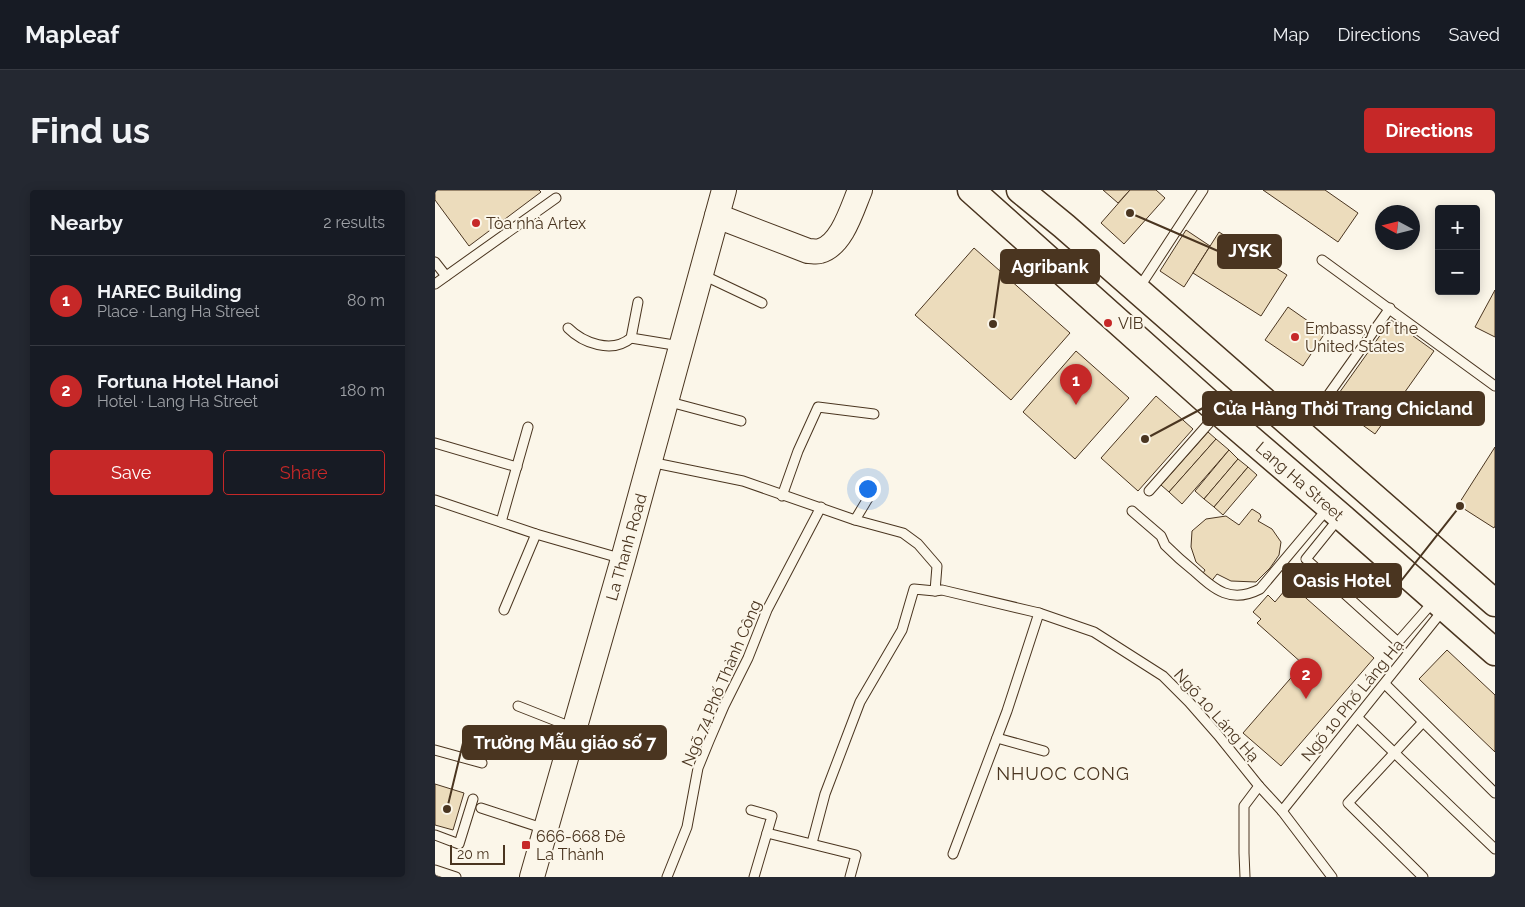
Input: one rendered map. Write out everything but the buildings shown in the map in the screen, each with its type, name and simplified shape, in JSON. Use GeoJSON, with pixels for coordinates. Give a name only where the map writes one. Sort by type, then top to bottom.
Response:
{"type":"FeatureCollection","features":[{"type":"Feature","properties":{"kind":"main road","name":"La Thanh Road"},"geometry":{"type":"LineString","coordinates":[[532,877],[623,559],[724,190]]}},
{"type":"Feature","properties":{"kind":"main road"},"geometry":{"type":"LineString","coordinates":[[717,216],[808,251],[819,251],[830,246],[838,238],[860,190]]}},
{"type":"Feature","properties":{"kind":"main road","name":"Lang Ha Street"},"geometry":{"type":"LineString","coordinates":[[971,190],[1219,412],[1495,652]]}},
{"type":"Feature","properties":{"kind":"main road"},"geometry":{"type":"LineString","coordinates":[[1020,190],[1064,226],[1495,603]]}},
{"type":"Feature","properties":{"kind":"main road"},"geometry":{"type":"LineString","coordinates":[[1042,252],[1064,226]]}},
{"type":"Feature","properties":{"kind":"main road"},"geometry":{"type":"LineString","coordinates":[[1335,511],[1353,478]]}},
{"type":"Feature","properties":{"kind":"lane"},"geometry":{"type":"LineString","coordinates":[[1137,290],[1203,190]]}},
{"type":"Feature","properties":{"kind":"lane"},"geometry":{"type":"LineString","coordinates":[[435,284],[556,198]]}},
{"type":"Feature","properties":{"kind":"lane"},"geometry":{"type":"LineString","coordinates":[[1322,260],[1495,386]]}},
{"type":"Feature","properties":{"kind":"lane"},"geometry":{"type":"LineString","coordinates":[[435,262],[446,276]]}},
{"type":"Feature","properties":{"kind":"lane"},"geometry":{"type":"LineString","coordinates":[[700,274],[762,303]]}},
{"type":"Feature","properties":{"kind":"lane"},"geometry":{"type":"LineString","coordinates":[[568,328],[581,339],[595,344],[626,342],[631,338],[638,302]]}},
{"type":"Feature","properties":{"kind":"lane"},"geometry":{"type":"LineString","coordinates":[[1301,433],[1390,308]]}},
{"type":"Feature","properties":{"kind":"lane"},"geometry":{"type":"LineString","coordinates":[[631,338],[681,346]]}},
{"type":"Feature","properties":{"kind":"lane"},"geometry":{"type":"LineString","coordinates":[[666,401],[741,421]]}},
{"type":"Feature","properties":{"kind":"lane"},"geometry":{"type":"LineString","coordinates":[[782,496],[798,451],[818,407],[873,414]]}},
{"type":"Feature","properties":{"kind":"lane"},"geometry":{"type":"LineString","coordinates":[[1149,491],[1219,412]]}},
{"type":"Feature","properties":{"kind":"lane"},"geometry":{"type":"LineString","coordinates":[[501,522],[529,427]]}},
{"type":"Feature","properties":{"kind":"lane"},"geometry":{"type":"LineString","coordinates":[[435,443],[517,466]]}},
{"type":"Feature","properties":{"kind":"lane"},"geometry":{"type":"LineString","coordinates":[[649,462],[743,481],[855,520],[903,533],[918,544],[937,566],[935,591]]}},
{"type":"Feature","properties":{"kind":"lane"},"geometry":{"type":"LineString","coordinates":[[855,520],[873,490]]}},
{"type":"Feature","properties":{"kind":"lane"},"geometry":{"type":"LineString","coordinates":[[435,500],[536,534],[623,559]]}},
{"type":"Feature","properties":{"kind":"lane","name":"Ngõ 74 Phố Thành Công"},"geometry":{"type":"LineString","coordinates":[[667,877],[687,828],[698,768],[724,706],[748,658],[767,610],[821,507]]}},
{"type":"Feature","properties":{"kind":"lane"},"geometry":{"type":"LineString","coordinates":[[1131,511],[1161,536],[1165,545],[1214,589],[1235,596],[1248,594],[1260,589],[1335,511]]}},
{"type":"Feature","properties":{"kind":"lane"},"geometry":{"type":"LineString","coordinates":[[1335,511],[1306,559],[1398,642],[1440,604]]}},
{"type":"Feature","properties":{"kind":"lane"},"geometry":{"type":"LineString","coordinates":[[504,610],[536,534]]}},
{"type":"Feature","properties":{"kind":"lane","name":"Ngõ 10 Láng Hạ"},"geometry":{"type":"LineString","coordinates":[[813,843],[825,794],[860,702],[902,630],[914,589],[941,590],[1039,613],[1093,632],[1163,676],[1189,702],[1282,811],[1332,877]]}},
{"type":"Feature","properties":{"kind":"lane","name":"Ngõ 10 Phố Láng Hạ"},"geometry":{"type":"LineString","coordinates":[[1282,811],[1385,684],[1440,604]]}},
{"type":"Feature","properties":{"kind":"lane"},"geometry":{"type":"LineString","coordinates":[[953,854],[997,738],[1039,613]]}},
{"type":"Feature","properties":{"kind":"lane"},"geometry":{"type":"LineString","coordinates":[[1385,684],[1495,793]]}},
{"type":"Feature","properties":{"kind":"lane"},"geometry":{"type":"LineString","coordinates":[[518,706],[575,728]]}},
{"type":"Feature","properties":{"kind":"lane"},"geometry":{"type":"LineString","coordinates":[[1358,718],[1495,848]]}},
{"type":"Feature","properties":{"kind":"lane"},"geometry":{"type":"LineString","coordinates":[[1423,722],[1348,802],[1423,877]]}},
{"type":"Feature","properties":{"kind":"lane"},"geometry":{"type":"LineString","coordinates":[[997,738],[1044,752]]}},
{"type":"Feature","properties":{"kind":"lane"},"geometry":{"type":"LineString","coordinates":[[435,750],[482,763]]}},
{"type":"Feature","properties":{"kind":"lane"},"geometry":{"type":"LineString","coordinates":[[1245,877],[1245,806],[1259,786]]}},
{"type":"Feature","properties":{"kind":"lane"},"geometry":{"type":"LineString","coordinates":[[435,835],[459,844],[473,799]]}},
{"type":"Feature","properties":{"kind":"lane"},"geometry":{"type":"LineString","coordinates":[[481,808],[545,829]]}},
{"type":"Feature","properties":{"kind":"lane"},"geometry":{"type":"LineString","coordinates":[[751,810],[772,816],[754,877]]}},
{"type":"Feature","properties":{"kind":"lane"},"geometry":{"type":"LineString","coordinates":[[767,833],[856,855],[850,877]]}},
{"type":"Feature","properties":{"kind":"lane"},"geometry":{"type":"LineString","coordinates":[[435,870],[456,877]]}},
{"type":"Feature","properties":{"kind":"place","name":"JYSK"},"geometry":{"type":"Point","coordinates":[1130,213]}},
{"type":"Feature","properties":{"kind":"place","name":"Tòa nhà Artex"},"geometry":{"type":"Point","coordinates":[476,223]}},
{"type":"Feature","properties":{"kind":"place","name":"VIB"},"geometry":{"type":"Point","coordinates":[1108,323]}},
{"type":"Feature","properties":{"kind":"place","name":"Agribank"},"geometry":{"type":"Point","coordinates":[993,324]}},
{"type":"Feature","properties":{"kind":"place","name":"Embassy of the United States"},"geometry":{"type":"Point","coordinates":[1295,337]}},
{"type":"Feature","properties":{"kind":"place","name":"HAREC Building"},"geometry":{"type":"Point","coordinates":[1076,405]}},
{"type":"Feature","properties":{"kind":"place","name":"Cửa Hàng Thời Trang Chicland"},"geometry":{"type":"Point","coordinates":[1145,439]}},
{"type":"Feature","properties":{"kind":"place","name":"Oasis Hotel"},"geometry":{"type":"Point","coordinates":[1460,506]}},
{"type":"Feature","properties":{"kind":"place","name":"Fortuna Hotel Hanoi"},"geometry":{"type":"Point","coordinates":[1306,699]}},
{"type":"Feature","properties":{"kind":"place","name":"Trường Mẫu giáo số 7"},"geometry":{"type":"Point","coordinates":[447,809]}},
{"type":"Feature","properties":{"kind":"place","name":"666-668 Đê La Thành"},"geometry":{"type":"Point","coordinates":[526,845]}},
{"type":"Feature","properties":{"kind":"district","name":"NHUOC CONG"},"geometry":{"type":"Point","coordinates":[1063,774]}}]}
